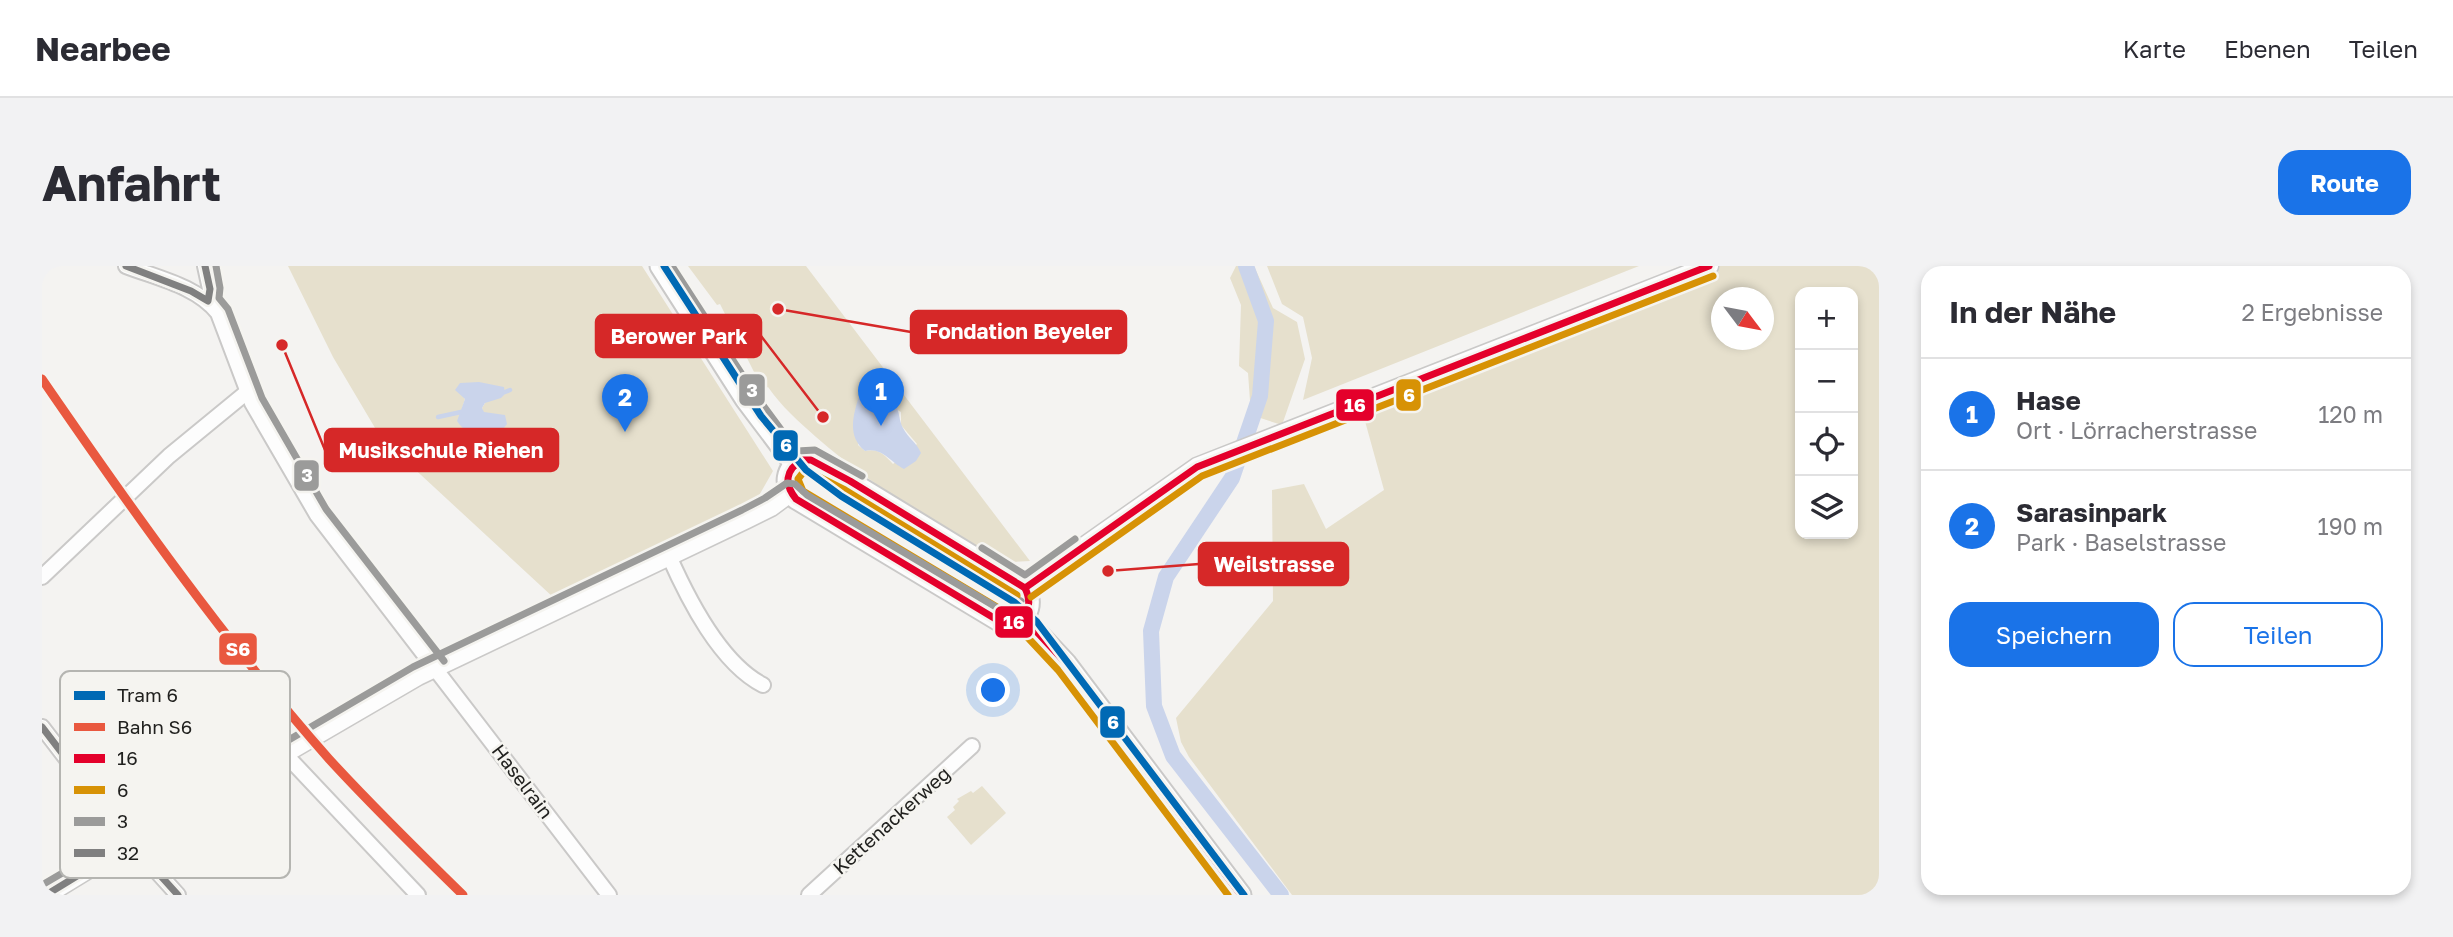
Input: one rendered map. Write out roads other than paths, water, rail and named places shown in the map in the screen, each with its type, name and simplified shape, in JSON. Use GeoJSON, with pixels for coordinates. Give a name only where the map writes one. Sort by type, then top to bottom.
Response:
{"type":"FeatureCollection","features":[{"type":"Feature","properties":{"kind":"main road"},"geometry":{"type":"LineString","coordinates":[[660,266],[745,399],[794,464]]}},
{"type":"Feature","properties":{"kind":"main road"},"geometry":{"type":"LineString","coordinates":[[811,460],[824,466],[1025,588],[1030,607],[1024,618],[1017,623],[1004,624],[801,503],[790,494],[787,478],[794,464],[811,460]]}},
{"type":"Feature","properties":{"kind":"main road"},"geometry":{"type":"LineString","coordinates":[[1024,618],[1066,663],[1241,895]]}},
{"type":"Feature","properties":{"kind":"street"},"geometry":{"type":"LineString","coordinates":[[126,266],[208,300],[210,289],[205,266]]}},
{"type":"Feature","properties":{"kind":"street"},"geometry":{"type":"LineString","coordinates":[[1025,588],[1197,467],[1709,266]]}},
{"type":"Feature","properties":{"kind":"street","name":"Haselrain"},"geometry":{"type":"LineString","coordinates":[[208,300],[218,313],[247,392],[317,514],[609,895]]}},
{"type":"Feature","properties":{"kind":"street"},"geometry":{"type":"LineString","coordinates":[[42,577],[169,456],[247,392]]}},
{"type":"Feature","properties":{"kind":"street"},"geometry":{"type":"LineString","coordinates":[[290,750],[436,667],[771,507],[790,494]]}},
{"type":"Feature","properties":{"kind":"street"},"geometry":{"type":"LineString","coordinates":[[669,556],[687,597],[704,623],[739,669],[763,685]]}},
{"type":"Feature","properties":{"kind":"street"},"geometry":{"type":"LineString","coordinates":[[42,727],[60,750]]}},
{"type":"Feature","properties":{"kind":"street","name":"Kettenackerweg"},"geometry":{"type":"LineString","coordinates":[[809,895],[972,746]]}},
{"type":"Feature","properties":{"kind":"street"},"geometry":{"type":"LineString","coordinates":[[290,759],[418,895]]}},
{"type":"Feature","properties":{"kind":"street"},"geometry":{"type":"LineString","coordinates":[[46,895],[74,878]]}},
{"type":"Feature","properties":{"kind":"street"},"geometry":{"type":"LineString","coordinates":[[163,878],[178,895]]}},
{"type":"Feature","properties":{"kind":"water"},"geometry":{"type":"Polygon","coordinates":[[[479,382],[504,387],[505,394],[501,398],[485,403],[482,408],[484,412],[505,415],[507,424],[495,435],[488,437],[475,436],[457,421],[465,399],[455,390],[460,383],[479,382]]]}},
{"type":"Feature","properties":{"kind":"water"},"geometry":{"type":"Polygon","coordinates":[[[870,394],[881,400],[893,400],[903,428],[921,453],[916,461],[904,469],[881,453],[865,451],[856,439],[853,425],[859,396],[870,394]]]}},
{"type":"Feature","properties":{"kind":"waterway"},"geometry":{"type":"LineString","coordinates":[[1246,266],[1266,321],[1260,396],[1232,478],[1166,577],[1151,631],[1154,706],[1173,756],[1281,895]]}},
{"type":"Feature","properties":{"kind":"waterway"},"geometry":{"type":"LineString","coordinates":[[505,392],[510,390]]}},
{"type":"Feature","properties":{"kind":"waterway"},"geometry":{"type":"LineString","coordinates":[[438,417],[461,412]]}},
{"type":"Feature","properties":{"kind":"tram line","name":"6"},"geometry":{"type":"LineString","coordinates":[[664,266],[761,416],[806,470],[841,496],[1014,602],[1037,622],[1244,895]]}},
{"type":"Feature","properties":{"kind":"rail line","name":"S6"},"geometry":{"type":"LineString","coordinates":[[42,379],[145,525],[255,671]]}},
{"type":"Feature","properties":{"kind":"rail line","name":"S6"},"geometry":{"type":"LineString","coordinates":[[290,714],[378,811],[463,895]]}},
{"type":"Feature","properties":{"kind":"place","name":"Fondation Beyeler"},"geometry":{"type":"Point","coordinates":[778,309]}},
{"type":"Feature","properties":{"kind":"place","name":"Musikschule Riehen"},"geometry":{"type":"Point","coordinates":[282,345]}},
{"type":"Feature","properties":{"kind":"place","name":"Berower Park"},"geometry":{"type":"Point","coordinates":[823,417]}},
{"type":"Feature","properties":{"kind":"place","name":"Hase"},"geometry":{"type":"Point","coordinates":[881,426]}},
{"type":"Feature","properties":{"kind":"place","name":"Sarasinpark"},"geometry":{"type":"Point","coordinates":[625,432]}},
{"type":"Feature","properties":{"kind":"place","name":"Weilstrasse"},"geometry":{"type":"Point","coordinates":[1108,571]}}]}
